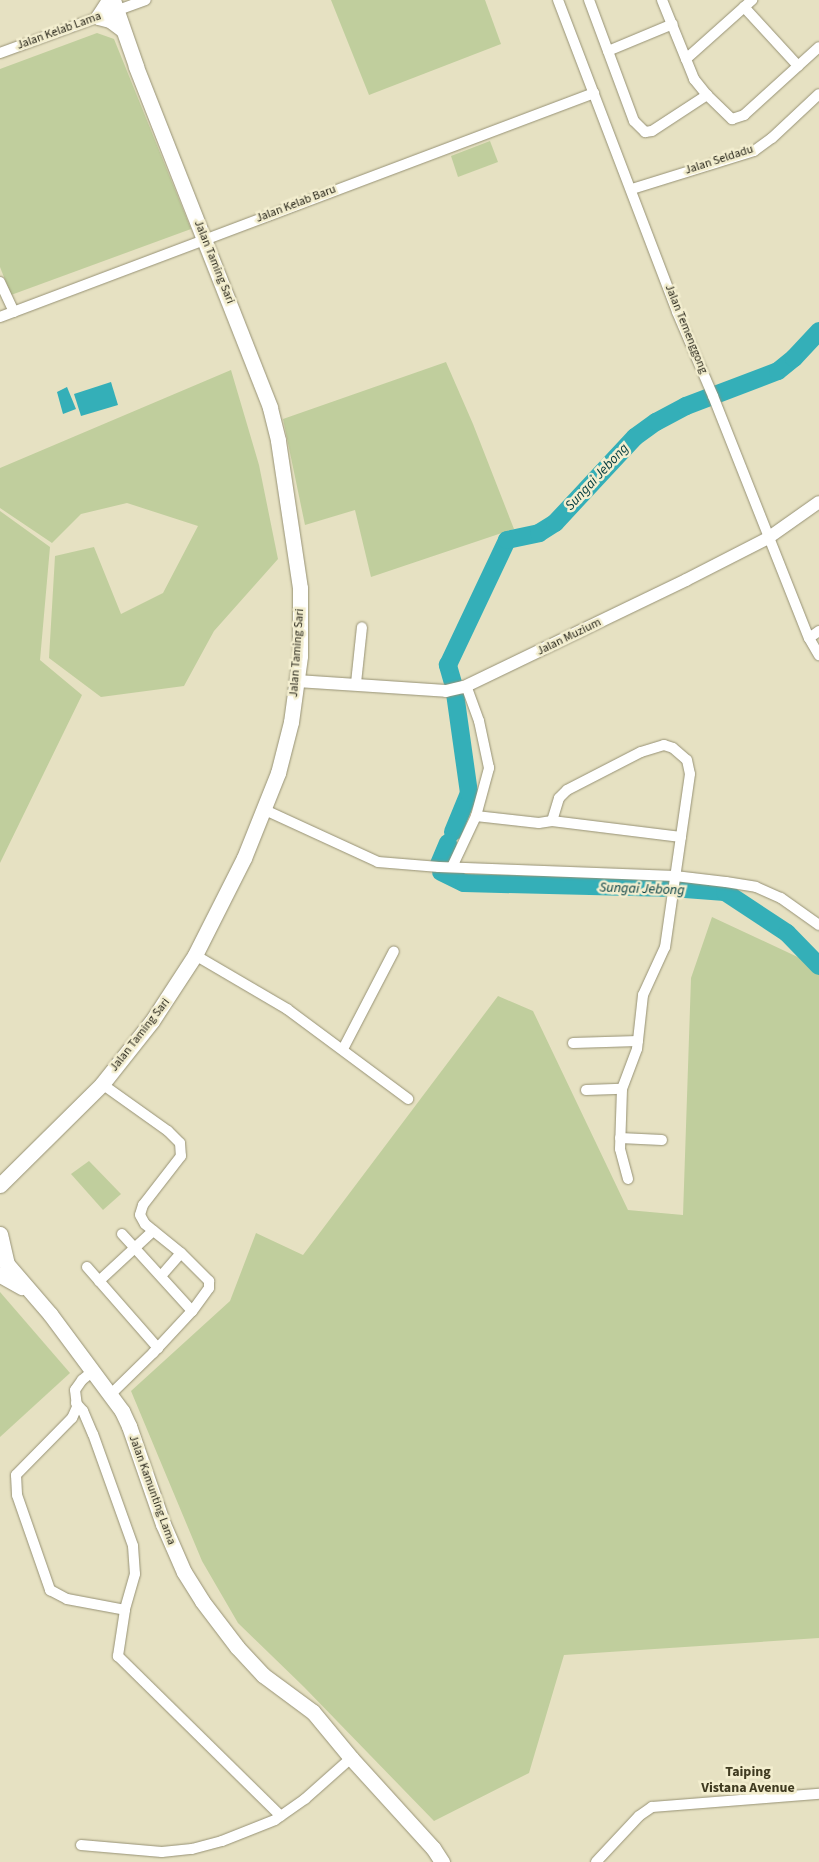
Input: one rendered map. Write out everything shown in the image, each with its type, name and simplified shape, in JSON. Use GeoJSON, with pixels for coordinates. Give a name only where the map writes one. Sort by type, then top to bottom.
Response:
{"type":"FeatureCollection","features":[{"type":"Feature","properties":{"kind":"main road"},"geometry":{"type":"LineString","coordinates":[[98,17],[113,4]]}},
{"type":"Feature","properties":{"kind":"main road","name":"Jalan Taming Sari"},"geometry":{"type":"LineString","coordinates":[[0,1192],[4,1181],[102,1084],[152,1021],[195,955],[244,858],[265,810],[286,745],[297,680],[301,630],[300,588],[278,440],[270,407],[113,4]]}},
{"type":"Feature","properties":{"kind":"main road"},"geometry":{"type":"LineString","coordinates":[[98,17],[110,20],[122,29]]}},
{"type":"Feature","properties":{"kind":"main road"},"geometry":{"type":"LineString","coordinates":[[0,1234],[2,1265]]}},
{"type":"Feature","properties":{"kind":"main road","name":"Jalan Kamunting Lama"},"geometry":{"type":"LineString","coordinates":[[2,1265],[32,1293],[111,1394],[129,1426],[170,1543],[202,1601],[237,1647],[263,1674],[313,1712],[351,1758],[433,1848],[449,1862]]}},
{"type":"Feature","properties":{"kind":"main road","name":"Jalan Kamunting Lama"},"geometry":{"type":"LineString","coordinates":[[433,1848],[442,1862]]}},
{"type":"Feature","properties":{"kind":"street","name":"Jalan Kelab Lama"},"geometry":{"type":"LineString","coordinates":[[113,4],[146,0]]}},
{"type":"Feature","properties":{"kind":"street","name":"Jalan Temenggong"},"geometry":{"type":"LineString","coordinates":[[558,0],[632,189],[677,312],[713,396],[809,638],[819,655]]}},
{"type":"Feature","properties":{"kind":"street"},"geometry":{"type":"LineString","coordinates":[[589,0],[634,121],[645,132],[652,131],[708,95]]}},
{"type":"Feature","properties":{"kind":"street"},"geometry":{"type":"LineString","coordinates":[[662,0],[694,79],[728,116],[737,118],[744,115],[819,47]]}},
{"type":"Feature","properties":{"kind":"street"},"geometry":{"type":"LineString","coordinates":[[686,59],[748,3],[798,66]]}},
{"type":"Feature","properties":{"kind":"street","name":"Jalan Kelab Lama"},"geometry":{"type":"LineString","coordinates":[[0,53],[98,17]]}},
{"type":"Feature","properties":{"kind":"street"},"geometry":{"type":"LineString","coordinates":[[608,51],[673,24]]}},
{"type":"Feature","properties":{"kind":"street","name":"Jalan Kelab Baru"},"geometry":{"type":"LineString","coordinates":[[0,318],[204,238],[594,93]]}},
{"type":"Feature","properties":{"kind":"street","name":"Jalan Seldadu"},"geometry":{"type":"LineString","coordinates":[[632,189],[754,151],[772,138],[819,94]]}},
{"type":"Feature","properties":{"kind":"street"},"geometry":{"type":"LineString","coordinates":[[0,282],[14,312]]}},
{"type":"Feature","properties":{"kind":"street","name":"Jalan Muzium"},"geometry":{"type":"LineString","coordinates":[[297,680],[446,691],[466,686],[768,538],[819,502]]}},
{"type":"Feature","properties":{"kind":"street"},"geometry":{"type":"LineString","coordinates":[[356,683],[362,627]]}},
{"type":"Feature","properties":{"kind":"street"},"geometry":{"type":"LineString","coordinates":[[809,638],[819,631]]}},
{"type":"Feature","properties":{"kind":"street"},"geometry":{"type":"LineString","coordinates":[[452,867],[476,816],[489,768],[479,720],[466,686]]}},
{"type":"Feature","properties":{"kind":"street"},"geometry":{"type":"LineString","coordinates":[[552,821],[559,798],[567,790],[641,752],[664,745],[681,754],[689,766],[690,774],[665,947],[644,995],[638,1049],[622,1089],[620,1149],[628,1179]]}},
{"type":"Feature","properties":{"kind":"street"},"geometry":{"type":"LineString","coordinates":[[265,810],[378,862],[452,867],[675,876],[756,887],[781,898],[819,924]]}},
{"type":"Feature","properties":{"kind":"street"},"geometry":{"type":"LineString","coordinates":[[476,816],[539,823],[552,821],[681,837]]}},
{"type":"Feature","properties":{"kind":"street"},"geometry":{"type":"LineString","coordinates":[[343,1049],[394,951]]}},
{"type":"Feature","properties":{"kind":"street"},"geometry":{"type":"LineString","coordinates":[[195,955],[287,1009],[408,1099]]}},
{"type":"Feature","properties":{"kind":"street"},"geometry":{"type":"LineString","coordinates":[[573,1043],[638,1041]]}},
{"type":"Feature","properties":{"kind":"street"},"geometry":{"type":"LineString","coordinates":[[102,1084],[168,1131],[180,1143],[181,1156],[143,1205],[140,1215],[152,1231],[181,1253],[209,1281],[209,1288],[192,1311],[158,1348],[111,1394]]}},
{"type":"Feature","properties":{"kind":"street"},"geometry":{"type":"LineString","coordinates":[[586,1090],[622,1089]]}},
{"type":"Feature","properties":{"kind":"street"},"geometry":{"type":"LineString","coordinates":[[620,1138],[662,1140]]}},
{"type":"Feature","properties":{"kind":"street"},"geometry":{"type":"LineString","coordinates":[[100,1281],[152,1231]]}},
{"type":"Feature","properties":{"kind":"street"},"geometry":{"type":"LineString","coordinates":[[122,1234],[192,1311]]}},
{"type":"Feature","properties":{"kind":"street"},"geometry":{"type":"LineString","coordinates":[[161,1276],[181,1253]]}},
{"type":"Feature","properties":{"kind":"street"},"geometry":{"type":"LineString","coordinates":[[87,1268],[158,1348]]}},
{"type":"Feature","properties":{"kind":"street"},"geometry":{"type":"LineString","coordinates":[[93,1371],[77,1386],[75,1412],[66,1426],[16,1475],[17,1495],[50,1590],[67,1599],[125,1610]]}},
{"type":"Feature","properties":{"kind":"street"},"geometry":{"type":"LineString","coordinates":[[76,1403],[83,1410],[93,1434],[133,1546],[135,1574],[125,1610],[118,1656],[281,1816]]}},
{"type":"Feature","properties":{"kind":"street"},"geometry":{"type":"LineString","coordinates":[[81,1844],[162,1852],[222,1841],[281,1816],[304,1799],[351,1758]]}},
{"type":"Feature","properties":{"kind":"street"},"geometry":{"type":"LineString","coordinates":[[596,1862],[639,1816],[652,1807],[819,1794]]}},
{"type":"Feature","properties":{"kind":"green space"},"geometry":{"type":"Polygon","coordinates":[[[331,0],[485,0],[501,44],[369,95],[331,0]]]}},
{"type":"Feature","properties":{"kind":"green space"},"geometry":{"type":"Polygon","coordinates":[[[97,33],[114,39],[191,229],[11,295],[0,267],[0,69],[97,33]]]}},
{"type":"Feature","properties":{"kind":"green space"},"geometry":{"type":"Polygon","coordinates":[[[490,141],[498,162],[458,177],[451,156],[490,141]]]}},
{"type":"Feature","properties":{"kind":"green space"},"geometry":{"type":"Polygon","coordinates":[[[446,362],[473,424],[514,529],[371,577],[355,510],[305,525],[283,419],[446,362]]]}},
{"type":"Feature","properties":{"kind":"green space"},"geometry":{"type":"Polygon","coordinates":[[[231,370],[259,465],[278,559],[214,631],[184,686],[101,697],[49,658],[55,556],[94,547],[121,614],[163,593],[198,526],[127,503],[81,514],[52,543],[0,508],[0,468],[231,370]]]}},
{"type":"Feature","properties":{"kind":"green space"},"geometry":{"type":"Polygon","coordinates":[[[0,511],[50,547],[40,660],[82,695],[0,863],[0,511]]]}},
{"type":"Feature","properties":{"kind":"green space"},"geometry":{"type":"Polygon","coordinates":[[[712,917],[819,967],[819,1638],[564,1655],[529,1773],[434,1821],[304,1687],[238,1623],[202,1561],[131,1391],[230,1301],[256,1233],[303,1255],[498,996],[533,1011],[628,1210],[683,1215],[691,978],[712,917]]]}},
{"type":"Feature","properties":{"kind":"green space"},"geometry":{"type":"Polygon","coordinates":[[[89,1161],[121,1194],[103,1210],[71,1174],[89,1161]]]}},
{"type":"Feature","properties":{"kind":"green space"},"geometry":{"type":"Polygon","coordinates":[[[0,1292],[70,1373],[0,1437],[0,1292]]]}},
{"type":"Feature","properties":{"kind":"water"},"geometry":{"type":"Polygon","coordinates":[[[111,382],[118,405],[81,416],[74,394],[111,382]]]}},
{"type":"Feature","properties":{"kind":"water"},"geometry":{"type":"Polygon","coordinates":[[[67,387],[76,409],[63,414],[57,392],[67,387]]]}},
{"type":"Feature","properties":{"kind":"waterway","name":"Sungai Jebong"},"geometry":{"type":"LineString","coordinates":[[453,683],[448,665],[507,540],[539,533],[555,523],[635,437],[656,422],[686,406],[778,371],[794,358],[819,331]]}},
{"type":"Feature","properties":{"kind":"waterway","name":"Sungai Jebong"},"geometry":{"type":"LineString","coordinates":[[453,832],[469,793],[455,694]]}},
{"type":"Feature","properties":{"kind":"waterway","name":"Sungai Jebong"},"geometry":{"type":"LineString","coordinates":[[439,864],[448,843]]}},
{"type":"Feature","properties":{"kind":"waterway","name":"Sungai Jebong"},"geometry":{"type":"LineString","coordinates":[[441,872],[464,883],[672,888],[725,892],[787,933],[819,966]]}},
{"type":"Feature","properties":{"kind":"district","name":"Taiping Vistana Avenue"},"geometry":{"type":"Point","coordinates":[748,1780]}}]}
